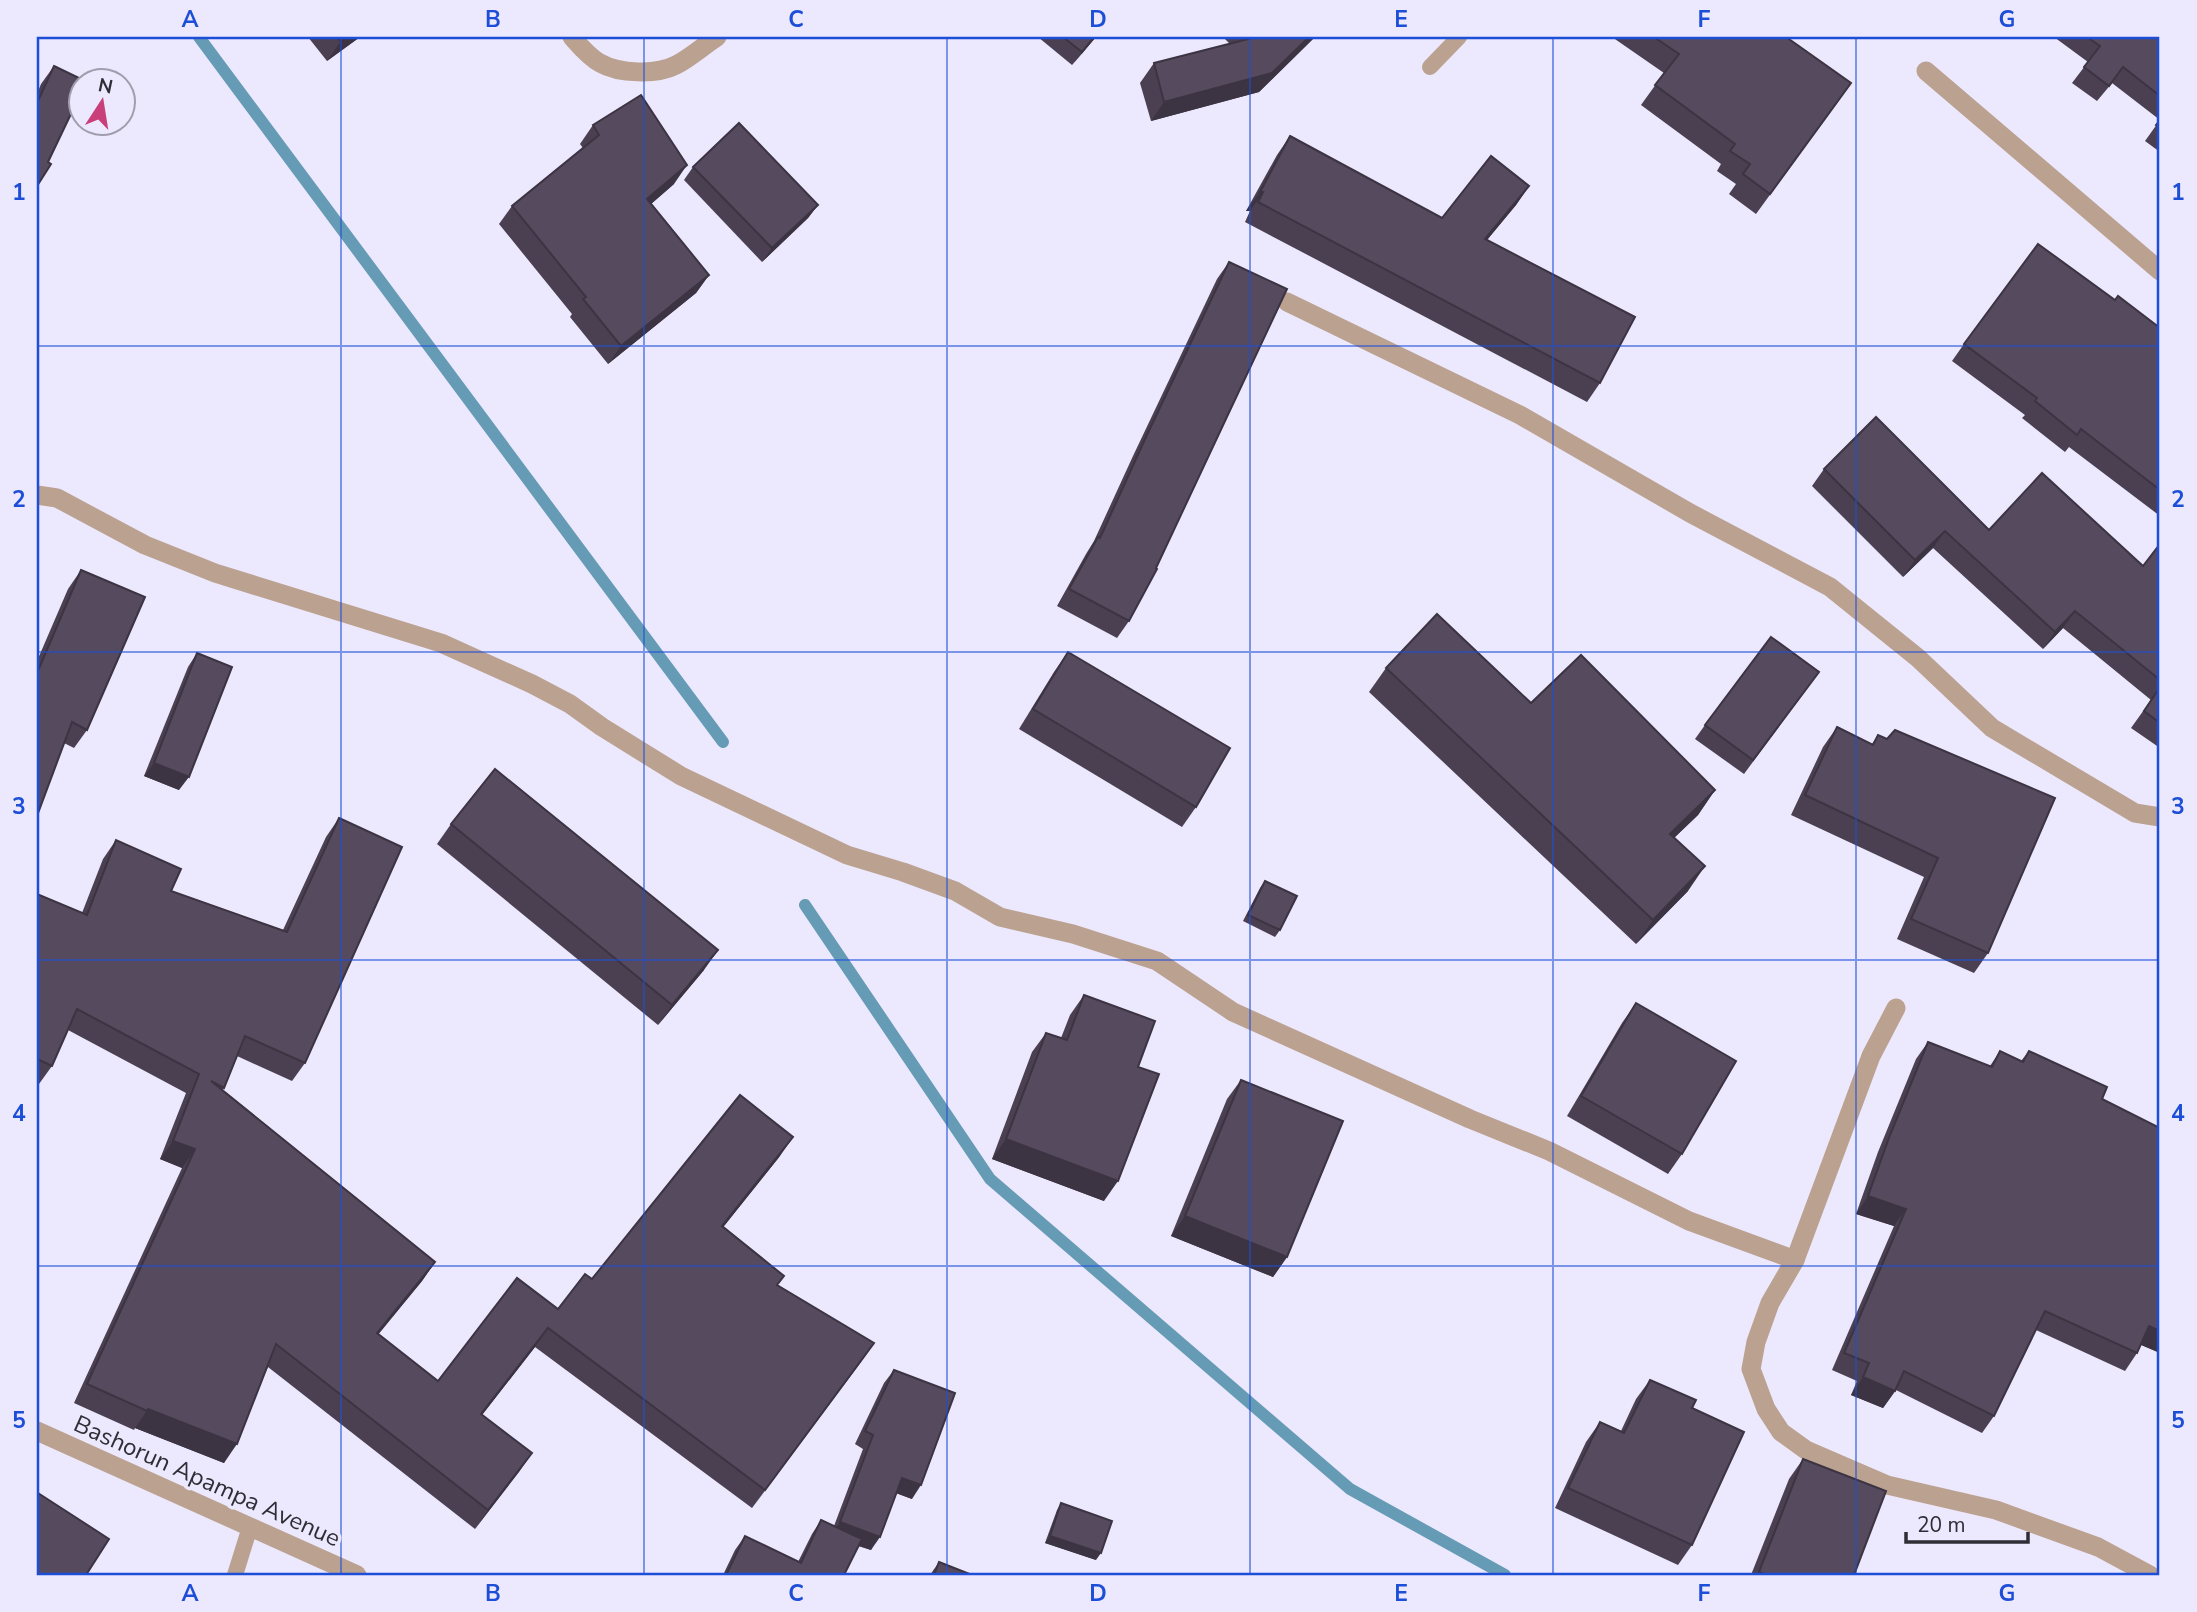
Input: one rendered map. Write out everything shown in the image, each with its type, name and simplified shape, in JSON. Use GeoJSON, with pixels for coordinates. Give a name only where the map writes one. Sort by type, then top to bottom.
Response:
{"type":"FeatureCollection","features":[{"type":"Feature","properties":{"kind":"street"},"geometry":{"type":"LineString","coordinates":[[572,37],[589,56],[602,65],[643,73],[674,67],[717,37]]}},
{"type":"Feature","properties":{"kind":"street"},"geometry":{"type":"LineString","coordinates":[[1926,71],[2160,271]]}},
{"type":"Feature","properties":{"kind":"street"},"geometry":{"type":"LineString","coordinates":[[1287,302],[1520,415],[1690,513],[1830,587],[1918,659],[1992,728],[2135,813],[2160,817]]}},
{"type":"Feature","properties":{"kind":"street"},"geometry":{"type":"LineString","coordinates":[[37,495],[57,498],[145,545],[215,573],[441,643],[570,704],[681,776],[847,855],[955,891],[1000,917],[1073,934],[1157,961],[1233,1012],[1470,1119],[1549,1151],[1689,1221],[1794,1260]]}},
{"type":"Feature","properties":{"kind":"street"},"geometry":{"type":"LineString","coordinates":[[1896,1008],[1871,1056],[1794,1260],[1770,1303],[1756,1342],[1751,1369],[1766,1409],[1781,1432],[1806,1450],[1887,1485],[1996,1510],[2098,1548],[2150,1575]]}},
{"type":"Feature","properties":{"kind":"street","name":"Bashorun Apampa Avenue"},"geometry":{"type":"LineString","coordinates":[[37,1431],[357,1575]]}},
{"type":"Feature","properties":{"kind":"lane"},"geometry":{"type":"LineString","coordinates":[[1430,67],[1459,37]]}},
{"type":"Feature","properties":{"kind":"lane"},"geometry":{"type":"LineString","coordinates":[[235,1575],[250,1527]]}},
{"type":"Feature","properties":{"kind":"building"},"geometry":{"type":"Polygon","coordinates":[[[1063,37],[1094,37],[1082,52],[1063,37]]]}},
{"type":"Feature","properties":{"kind":"building"},"geometry":{"type":"Polygon","coordinates":[[[1256,37],[1309,37],[1272,73],[1164,102],[1154,63],[1256,37]]]}},
{"type":"Feature","properties":{"kind":"building"},"geometry":{"type":"Polygon","coordinates":[[[1654,37],[1786,37],[1851,83],[1770,194],[1743,174],[1750,164],[1730,151],[1735,144],[1655,85],[1679,54],[1654,37]]]}},
{"type":"Feature","properties":{"kind":"building"},"geometry":{"type":"Polygon","coordinates":[[[2087,37],[2160,37],[2160,96],[2123,67],[2109,86],[2084,67],[2100,46],[2087,37]]]}},
{"type":"Feature","properties":{"kind":"building"},"geometry":{"type":"Polygon","coordinates":[[[54,66],[66,72],[66,124],[48,162],[51,164],[37,186],[37,103],[54,66]]]}},
{"type":"Feature","properties":{"kind":"building"},"geometry":{"type":"Polygon","coordinates":[[[641,95],[687,165],[647,199],[709,275],[621,346],[583,299],[586,297],[512,206],[599,135],[593,125],[641,95]]]}},
{"type":"Feature","properties":{"kind":"building"},"geometry":{"type":"Polygon","coordinates":[[[739,123],[818,205],[772,248],[693,167],[739,123]]]}},
{"type":"Feature","properties":{"kind":"building"},"geometry":{"type":"Polygon","coordinates":[[[1290,136],[1442,218],[1491,156],[1529,186],[1485,239],[1635,317],[1600,383],[1258,202],[1263,192],[1260,192],[1290,136]]]}},
{"type":"Feature","properties":{"kind":"building"},"geometry":{"type":"Polygon","coordinates":[[[2038,244],[2115,300],[2118,296],[2160,328],[2160,490],[2081,429],[2077,435],[2035,401],[2037,398],[1964,344],[2038,244]]]}},
{"type":"Feature","properties":{"kind":"building"},"geometry":{"type":"Polygon","coordinates":[[[1229,262],[1287,289],[1157,569],[1129,621],[1069,589],[1098,537],[1100,538],[1229,262]]]}},
{"type":"Feature","properties":{"kind":"building"},"geometry":{"type":"Polygon","coordinates":[[[1876,417],[1989,530],[2042,473],[2143,566],[2160,544],[2160,680],[2075,611],[2055,632],[1945,531],[1915,560],[1824,469],[1876,417]]]}},
{"type":"Feature","properties":{"kind":"building"},"geometry":{"type":"Polygon","coordinates":[[[81,570],[145,597],[87,730],[72,722],[37,816],[37,673],[81,570]]]}},
{"type":"Feature","properties":{"kind":"building"},"geometry":{"type":"Polygon","coordinates":[[[1437,614],[1531,703],[1581,655],[1715,790],[1670,834],[1705,866],[1653,920],[1386,668],[1437,614]]]}},
{"type":"Feature","properties":{"kind":"building"},"geometry":{"type":"Polygon","coordinates":[[[1771,637],[1819,672],[1753,760],[1705,725],[1771,637]]]}},
{"type":"Feature","properties":{"kind":"building"},"geometry":{"type":"Polygon","coordinates":[[[1068,652],[1230,748],[1196,807],[1033,709],[1068,652]]]}},
{"type":"Feature","properties":{"kind":"building"},"geometry":{"type":"Polygon","coordinates":[[[197,653],[232,667],[189,777],[154,763],[197,653]]]}},
{"type":"Feature","properties":{"kind":"building"},"geometry":{"type":"Polygon","coordinates":[[[2160,687],[2160,723],[2144,711],[2160,687]]]}},
{"type":"Feature","properties":{"kind":"building"},"geometry":{"type":"Polygon","coordinates":[[[1837,727],[1873,745],[1878,735],[1887,739],[1895,730],[2055,798],[1988,953],[1911,919],[1938,858],[1805,795],[1837,727]]]}},
{"type":"Feature","properties":{"kind":"building"},"geometry":{"type":"Polygon","coordinates":[[[495,769],[718,950],[672,1005],[451,824],[495,769]]]}},
{"type":"Feature","properties":{"kind":"building"},"geometry":{"type":"Polygon","coordinates":[[[339,818],[402,847],[305,1063],[245,1036],[224,1088],[211,1081],[435,1262],[377,1333],[438,1381],[517,1278],[558,1309],[585,1274],[592,1279],[740,1095],[793,1137],[722,1226],[784,1276],[777,1285],[874,1343],[765,1490],[548,1328],[481,1414],[532,1453],[488,1510],[276,1344],[237,1444],[148,1409],[147,1411],[87,1384],[195,1149],[173,1141],[199,1074],[77,1009],[52,1066],[37,1059],[37,894],[87,915],[116,840],[181,869],[171,891],[287,932],[339,818]]]}},
{"type":"Feature","properties":{"kind":"building"},"geometry":{"type":"Polygon","coordinates":[[[1265,881],[1297,896],[1280,930],[1248,915],[1265,881]]]}},
{"type":"Feature","properties":{"kind":"building"},"geometry":{"type":"Polygon","coordinates":[[[1084,995],[1155,1021],[1138,1067],[1159,1074],[1118,1181],[1006,1139],[1046,1033],[1067,1040],[1084,995]]]}},
{"type":"Feature","properties":{"kind":"building"},"geometry":{"type":"Polygon","coordinates":[[[1636,1003],[1736,1061],[1682,1154],[1581,1096],[1636,1003]]]}},
{"type":"Feature","properties":{"kind":"building"},"geometry":{"type":"Polygon","coordinates":[[[1928,1042],[1992,1067],[2000,1051],[2023,1062],[2029,1051],[2107,1087],[2102,1099],[2160,1128],[2160,1331],[2149,1326],[2137,1353],[2045,1311],[1994,1416],[1904,1371],[1895,1391],[1863,1377],[1869,1363],[1844,1353],[1906,1209],[1868,1196],[1928,1042]]]}},
{"type":"Feature","properties":{"kind":"building"},"geometry":{"type":"Polygon","coordinates":[[[1241,1080],[1343,1121],[1287,1257],[1185,1216],[1241,1080]]]}},
{"type":"Feature","properties":{"kind":"building"},"geometry":{"type":"Polygon","coordinates":[[[894,1370],[955,1393],[921,1485],[902,1478],[880,1537],[840,1522],[873,1435],[865,1431],[894,1370]]]}},
{"type":"Feature","properties":{"kind":"building"},"geometry":{"type":"Polygon","coordinates":[[[1650,1380],[1696,1400],[1692,1408],[1744,1432],[1692,1545],[1568,1488],[1600,1422],[1624,1433],[1650,1380]]]}},
{"type":"Feature","properties":{"kind":"building"},"geometry":{"type":"Polygon","coordinates":[[[1803,1459],[1886,1491],[1854,1575],[1766,1575],[1759,1572],[1803,1459]]]}},
{"type":"Feature","properties":{"kind":"building"},"geometry":{"type":"Polygon","coordinates":[[[38,1493],[109,1539],[86,1575],[37,1575],[38,1493]]]}},
{"type":"Feature","properties":{"kind":"building"},"geometry":{"type":"Polygon","coordinates":[[[1061,1503],[1112,1521],[1101,1553],[1050,1536],[1061,1503]]]}},
{"type":"Feature","properties":{"kind":"building"},"geometry":{"type":"Polygon","coordinates":[[[821,1520],[862,1539],[844,1575],[726,1575],[745,1536],[801,1563],[821,1520]]]}},
{"type":"Feature","properties":{"kind":"building"},"geometry":{"type":"Polygon","coordinates":[[[939,1562],[972,1575],[934,1575],[939,1562]]]}},
{"type":"Feature","properties":{"kind":"waterway"},"geometry":{"type":"LineString","coordinates":[[199,37],[723,742]]}},
{"type":"Feature","properties":{"kind":"waterway"},"geometry":{"type":"LineString","coordinates":[[805,905],[990,1179],[1350,1489],[1505,1575]]}}]}
